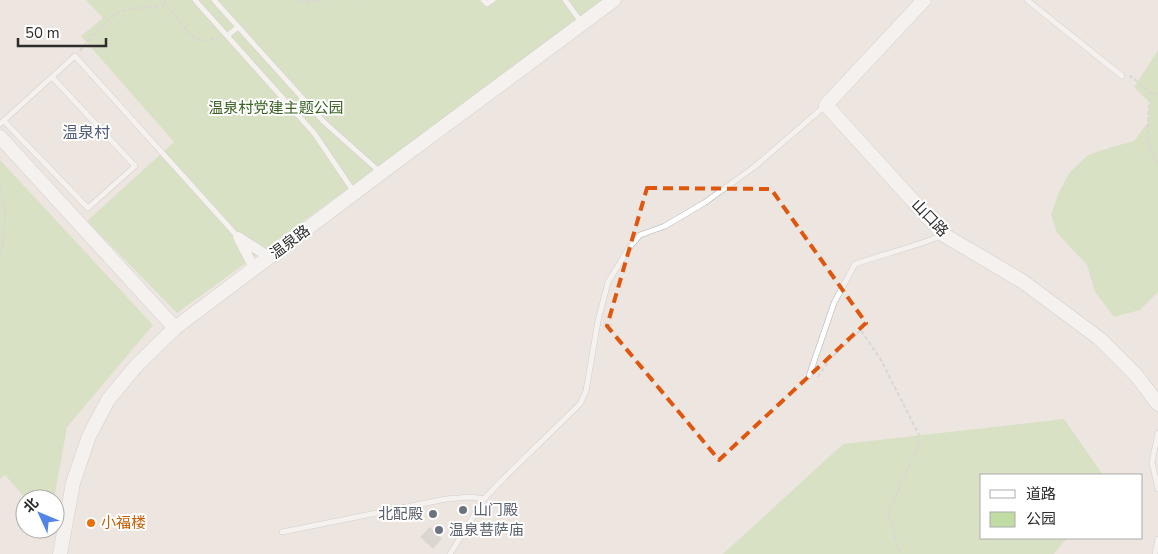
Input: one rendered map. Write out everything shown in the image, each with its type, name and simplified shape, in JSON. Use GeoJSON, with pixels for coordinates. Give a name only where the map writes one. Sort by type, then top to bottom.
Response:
{"type":"FeatureCollection","features":[{"type":"Feature","properties":{"kind":"street","name":"温泉路"},"geometry":{"type":"LineString","coordinates":[[59,549],[73,483],[89,436],[108,400],[136,366],[175,328],[614,0]]}},
{"type":"Feature","properties":{"kind":"street"},"geometry":{"type":"LineString","coordinates":[[826,105],[924,0]]}},
{"type":"Feature","properties":{"kind":"street","name":"山口路"},"geometry":{"type":"LineString","coordinates":[[826,105],[944,235],[1022,281],[1100,339],[1136,375],[1158,404]]}},
{"type":"Feature","properties":{"kind":"street"},"geometry":{"type":"LineString","coordinates":[[0,137],[175,328]]}},
{"type":"Feature","properties":{"kind":"street"},"geometry":{"type":"LineString","coordinates":[[238,237],[269,257]]}},
{"type":"Feature","properties":{"kind":"street"},"geometry":{"type":"LineString","coordinates":[[238,237],[254,268]]}},
{"type":"Feature","properties":{"kind":"lane"},"geometry":{"type":"LineString","coordinates":[[195,0],[314,133],[354,193]]}},
{"type":"Feature","properties":{"kind":"lane"},"geometry":{"type":"LineString","coordinates":[[214,0],[324,122],[381,173]]}},
{"type":"Feature","properties":{"kind":"lane"},"geometry":{"type":"LineString","coordinates":[[483,0],[487,4],[493,0]]}},
{"type":"Feature","properties":{"kind":"lane"},"geometry":{"type":"LineString","coordinates":[[565,0],[582,23]]}},
{"type":"Feature","properties":{"kind":"lane"},"geometry":{"type":"LineString","coordinates":[[1027,0],[1122,76]]}},
{"type":"Feature","properties":{"kind":"lane"},"geometry":{"type":"LineString","coordinates":[[227,36],[238,27]]}},
{"type":"Feature","properties":{"kind":"lane"},"geometry":{"type":"LineString","coordinates":[[52,77],[135,166],[88,208],[2,123],[52,77],[75,56],[238,237]]}},
{"type":"Feature","properties":{"kind":"lane"},"geometry":{"type":"LineString","coordinates":[[450,554],[484,499],[505,476],[580,404],[586,391],[598,321],[608,282],[629,248],[640,235],[664,226],[704,203],[753,168],[826,105]]}},
{"type":"Feature","properties":{"kind":"lane"},"geometry":{"type":"LineString","coordinates":[[809,376],[834,303],[855,264],[922,244],[944,235]]}},
{"type":"Feature","properties":{"kind":"lane"},"geometry":{"type":"LineString","coordinates":[[1158,434],[1152,462],[1158,489]]}},
{"type":"Feature","properties":{"kind":"lane"},"geometry":{"type":"LineString","coordinates":[[282,532],[446,499],[470,497],[484,499]]}},
{"type":"Feature","properties":{"kind":"lane"},"geometry":{"type":"LineString","coordinates":[[1155,554],[1158,538]]}},
{"type":"Feature","properties":{"kind":"path"},"geometry":{"type":"LineString","coordinates":[[165,0],[166,6],[195,39],[202,41],[227,36]]}},
{"type":"Feature","properties":{"kind":"path"},"geometry":{"type":"LineString","coordinates":[[299,0],[304,2],[324,0]]}},
{"type":"Feature","properties":{"kind":"path"},"geometry":{"type":"LineString","coordinates":[[364,0],[369,0]]}},
{"type":"Feature","properties":{"kind":"path"},"geometry":{"type":"LineString","coordinates":[[75,56],[102,27],[118,14],[129,9],[166,6]]}},
{"type":"Feature","properties":{"kind":"path"},"geometry":{"type":"LineString","coordinates":[[1122,76],[1128,80],[1132,76],[1150,93],[1158,94]]}},
{"type":"Feature","properties":{"kind":"path"},"geometry":{"type":"LineString","coordinates":[[1150,93],[1148,139],[1153,156],[1158,163]]}},
{"type":"Feature","properties":{"kind":"path"},"geometry":{"type":"LineString","coordinates":[[0,187],[3,195],[6,230],[0,257]]}},
{"type":"Feature","properties":{"kind":"path"},"geometry":{"type":"LineString","coordinates":[[809,376],[815,382],[830,359],[861,330],[881,360],[919,436],[918,446],[888,513],[900,554]]}},
{"type":"Feature","properties":{"kind":"highlighted area"},"geometry":{"type":"Polygon","coordinates":[[[647,188],[771,189],[866,323],[719,460],[607,326],[647,188]]]}},
{"type":"Feature","properties":{"kind":"green space","name":"温泉村党建主题公园"},"geometry":{"type":"Polygon","coordinates":[[[86,0],[607,0],[177,313],[87,221],[174,142],[81,36],[103,18],[86,0]]]}},
{"type":"Feature","properties":{"kind":"green space"},"geometry":{"type":"Polygon","coordinates":[[[1158,50],[1158,292],[1140,310],[1114,317],[1095,292],[1087,265],[1057,233],[1051,215],[1059,192],[1070,172],[1088,155],[1134,141],[1148,122],[1150,103],[1134,87],[1158,50]]]}},
{"type":"Feature","properties":{"kind":"green space"},"geometry":{"type":"Polygon","coordinates":[[[0,160],[153,325],[67,427],[56,489],[17,489],[5,475],[0,479],[0,160]]]}},
{"type":"Feature","properties":{"kind":"green space"},"geometry":{"type":"Polygon","coordinates":[[[1064,419],[1102,474],[980,474],[980,539],[1066,539],[1054,554],[723,554],[843,444],[1064,419]]]}},
{"type":"Feature","properties":{"kind":"building"},"geometry":{"type":"Polygon","coordinates":[[[430,527],[442,539],[433,549],[420,537],[430,527]]]}},
{"type":"Feature","properties":{"kind":"place","name":"山门殿"},"geometry":{"type":"Point","coordinates":[463,510]}},
{"type":"Feature","properties":{"kind":"place","name":"北配殿"},"geometry":{"type":"Point","coordinates":[433,514]}},
{"type":"Feature","properties":{"kind":"place","name":"小福楼"},"geometry":{"type":"Point","coordinates":[91,523]}},
{"type":"Feature","properties":{"kind":"place","name":"温泉菩萨庙"},"geometry":{"type":"Point","coordinates":[439,530]}},
{"type":"Feature","properties":{"kind":"district","name":"温泉村"},"geometry":{"type":"Point","coordinates":[86,133]}}]}
